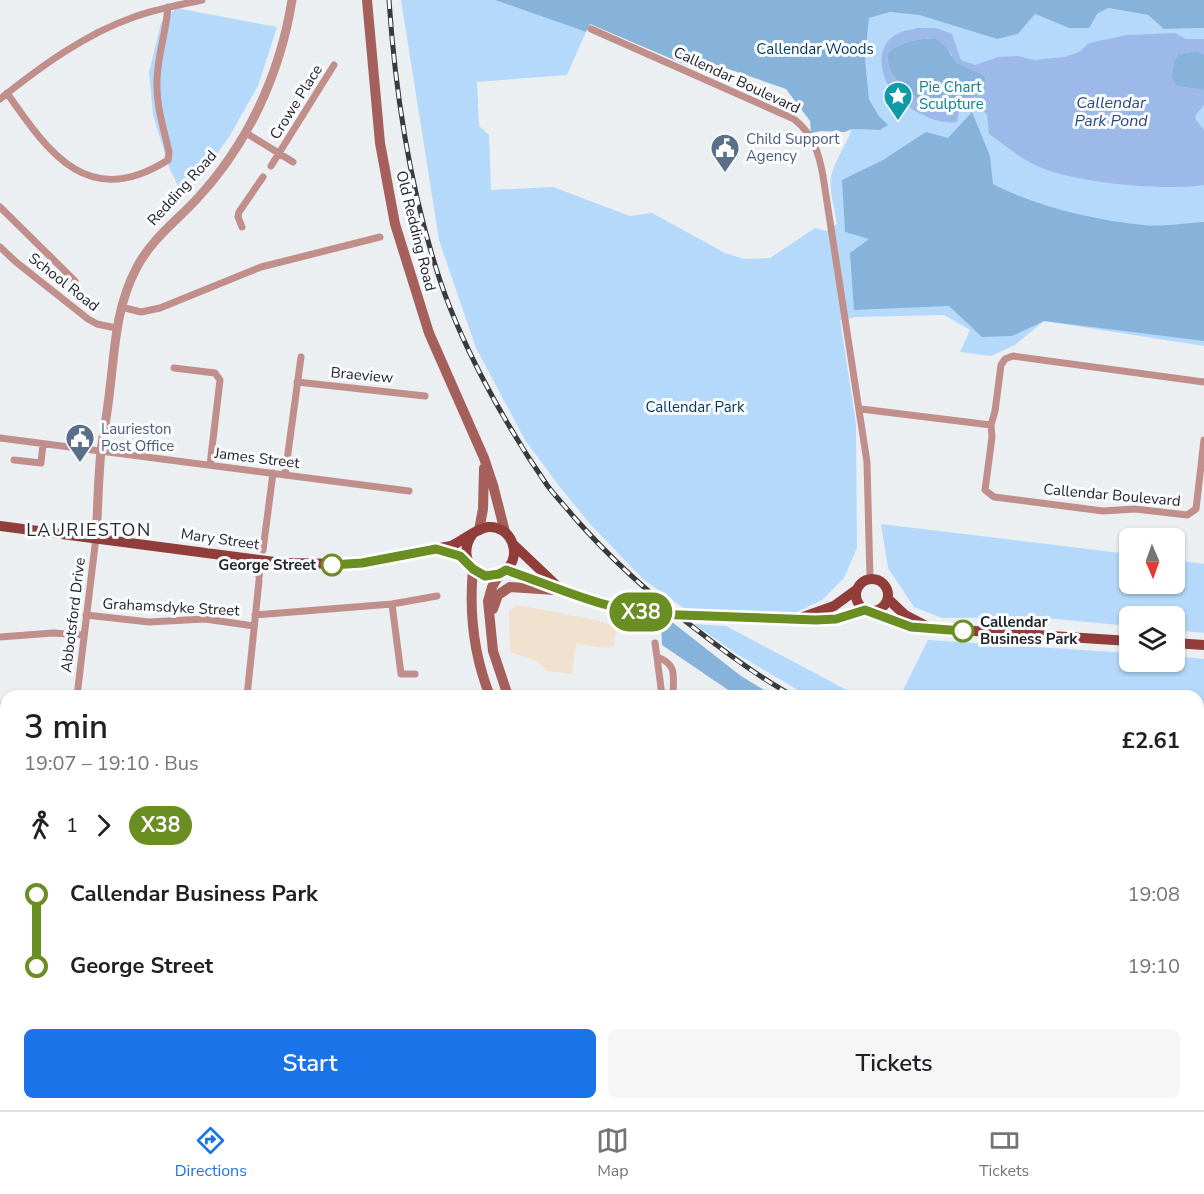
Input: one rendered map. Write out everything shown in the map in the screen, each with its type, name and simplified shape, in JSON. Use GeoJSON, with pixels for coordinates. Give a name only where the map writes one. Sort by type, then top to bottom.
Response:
{"type":"FeatureCollection","features":[{"type":"Feature","properties":{"kind":"main road","name":"Old Redding Road"},"geometry":{"type":"LineString","coordinates":[[367,0],[380,143],[395,224],[429,333],[484,458],[505,532]]}},
{"type":"Feature","properties":{"kind":"main road","name":"Old Redding Road"},"geometry":{"type":"LineString","coordinates":[[475,532],[484,493],[484,458]]}},
{"type":"Feature","properties":{"kind":"main road","name":"Mary Street"},"geometry":{"type":"LineString","coordinates":[[0,526],[262,555],[313,564],[348,564],[436,549],[461,542],[475,532]]}},
{"type":"Feature","properties":{"kind":"main road"},"geometry":{"type":"LineString","coordinates":[[488,690],[478,661],[471,600],[470,566],[466,547],[475,532],[493,527],[505,532],[514,545],[541,573],[559,588]]}},
{"type":"Feature","properties":{"kind":"main road"},"geometry":{"type":"LineString","coordinates":[[506,690],[492,640],[491,604],[492,586],[513,559],[514,545]]}},
{"type":"Feature","properties":{"kind":"main road","name":"Mary Street"},"geometry":{"type":"LineString","coordinates":[[436,549],[460,556],[470,566]]}},
{"type":"Feature","properties":{"kind":"main road"},"geometry":{"type":"LineString","coordinates":[[470,566],[485,576],[502,572],[559,588],[612,607],[641,612],[794,620],[836,619],[883,608],[888,599],[888,590],[883,582],[870,579],[861,582],[856,590],[834,606],[794,620]]}},
{"type":"Feature","properties":{"kind":"main road"},"geometry":{"type":"LineString","coordinates":[[491,604],[498,595],[510,587],[534,587],[573,593]]}},
{"type":"Feature","properties":{"kind":"main road"},"geometry":{"type":"LineString","coordinates":[[856,590],[858,604],[900,624],[935,629],[1119,639]]}},
{"type":"Feature","properties":{"kind":"main road"},"geometry":{"type":"LineString","coordinates":[[888,599],[905,615],[935,629]]}},
{"type":"Feature","properties":{"kind":"main road"},"geometry":{"type":"LineString","coordinates":[[1185,644],[1204,645]]}},
{"type":"Feature","properties":{"kind":"street"},"geometry":{"type":"LineString","coordinates":[[0,99],[24,79],[90,38],[133,17],[202,0]]}},
{"type":"Feature","properties":{"kind":"street","name":"Redding Road"},"geometry":{"type":"LineString","coordinates":[[96,537],[101,452],[116,328],[129,283],[147,250],[165,229],[195,201],[237,149],[268,88],[288,27],[292,0]]}},
{"type":"Feature","properties":{"kind":"street"},"geometry":{"type":"LineString","coordinates":[[7,93],[36,134],[67,164],[84,175],[101,179],[126,179],[149,172],[168,160],[170,152],[157,101],[157,82],[168,7]]}},
{"type":"Feature","properties":{"kind":"street","name":"Callendar Boulevard"},"geometry":{"type":"LineString","coordinates":[[591,29],[794,119],[810,135],[821,161],[861,409],[867,462],[870,579]]}},
{"type":"Feature","properties":{"kind":"street","name":"Crowe Place"},"geometry":{"type":"LineString","coordinates":[[280,154],[334,65]]}},
{"type":"Feature","properties":{"kind":"street","name":"Crowe Place"},"geometry":{"type":"LineString","coordinates":[[246,133],[293,162]]}},
{"type":"Feature","properties":{"kind":"street"},"geometry":{"type":"LineString","coordinates":[[271,166],[280,154]]}},
{"type":"Feature","properties":{"kind":"street"},"geometry":{"type":"LineString","coordinates":[[242,227],[238,217],[239,212],[263,177]]}},
{"type":"Feature","properties":{"kind":"street","name":"School Road"},"geometry":{"type":"LineString","coordinates":[[0,207],[75,281]]}},
{"type":"Feature","properties":{"kind":"street"},"geometry":{"type":"LineString","coordinates":[[121,307],[141,312],[160,308],[261,267],[380,237]]}},
{"type":"Feature","properties":{"kind":"street","name":"School Road"},"geometry":{"type":"LineString","coordinates":[[0,247],[88,319],[97,324],[116,328]]}},
{"type":"Feature","properties":{"kind":"street","name":"Callendar Boulevard"},"geometry":{"type":"LineString","coordinates":[[1204,382],[1013,356],[1005,359],[1001,365],[991,424],[992,437],[985,490],[994,497],[1103,511],[1135,509],[1192,514],[1196,509],[1204,440]]}},
{"type":"Feature","properties":{"kind":"street"},"geometry":{"type":"LineString","coordinates":[[285,475],[301,357]]}},
{"type":"Feature","properties":{"kind":"street"},"geometry":{"type":"LineString","coordinates":[[174,368],[214,373],[220,380],[210,465]]}},
{"type":"Feature","properties":{"kind":"street","name":"Braeview"},"geometry":{"type":"LineString","coordinates":[[297,382],[424,396]]}},
{"type":"Feature","properties":{"kind":"street"},"geometry":{"type":"LineString","coordinates":[[861,409],[991,424]]}},
{"type":"Feature","properties":{"kind":"street","name":"James Street"},"geometry":{"type":"LineString","coordinates":[[0,438],[409,491]]}},
{"type":"Feature","properties":{"kind":"street"},"geometry":{"type":"LineString","coordinates":[[14,460],[41,463],[43,444]]}},
{"type":"Feature","properties":{"kind":"street"},"geometry":{"type":"LineString","coordinates":[[248,690],[273,473]]}},
{"type":"Feature","properties":{"kind":"street","name":"Abbotsford Drive"},"geometry":{"type":"LineString","coordinates":[[78,690],[96,537]]}},
{"type":"Feature","properties":{"kind":"street"},"geometry":{"type":"LineString","coordinates":[[255,615],[392,604],[437,596]]}},
{"type":"Feature","properties":{"kind":"street"},"geometry":{"type":"LineString","coordinates":[[392,604],[401,674],[415,674]]}},
{"type":"Feature","properties":{"kind":"street","name":"Grahamsdyke Street"},"geometry":{"type":"LineString","coordinates":[[87,615],[148,622],[204,619],[254,626]]}},
{"type":"Feature","properties":{"kind":"street"},"geometry":{"type":"LineString","coordinates":[[0,637],[53,633],[83,635]]}},
{"type":"Feature","properties":{"kind":"street"},"geometry":{"type":"LineString","coordinates":[[655,643],[661,690]]}},
{"type":"Feature","properties":{"kind":"street"},"geometry":{"type":"LineString","coordinates":[[657,657],[668,661],[672,668],[673,690]]}},
{"type":"Feature","properties":{"kind":"shaded area"},"geometry":{"type":"Polygon","coordinates":[[[517,605],[597,620],[620,628],[614,637],[615,646],[606,648],[576,644],[572,674],[547,671],[536,661],[510,652],[509,611],[517,605]]]}},
{"type":"Feature","properties":{"kind":"green space","name":"Callendar Park"},"geometry":{"type":"Polygon","coordinates":[[[401,0],[495,0],[586,32],[567,75],[477,82],[479,126],[489,135],[491,190],[553,187],[630,216],[652,213],[725,253],[744,259],[770,258],[815,228],[826,231],[837,224],[831,195],[831,177],[837,160],[852,129],[880,130],[879,116],[869,99],[865,58],[869,18],[890,12],[919,15],[997,39],[1018,34],[1035,14],[1069,28],[1108,8],[1148,15],[1165,29],[1204,28],[1204,346],[1044,321],[1015,345],[991,356],[960,352],[970,330],[944,315],[856,317],[840,320],[856,424],[857,548],[844,578],[822,600],[797,612],[688,611],[644,580],[591,525],[559,486],[525,440],[476,348],[439,240],[401,0]]]}},
{"type":"Feature","properties":{"kind":"green space","name":"Callendar Woods"},"geometry":{"type":"Polygon","coordinates":[[[495,0],[1204,0],[1204,28],[1164,29],[1148,15],[1108,8],[1097,14],[1089,28],[1069,28],[1035,14],[1018,34],[997,39],[919,15],[890,12],[869,18],[865,58],[869,99],[879,116],[888,125],[880,130],[852,129],[845,132],[811,133],[810,121],[786,89],[714,64],[693,68],[590,24],[586,32],[495,0]]]}},
{"type":"Feature","properties":{"kind":"green space"},"geometry":{"type":"Polygon","coordinates":[[[176,8],[277,27],[258,86],[229,137],[187,196],[181,192],[169,167],[153,115],[149,73],[161,23],[176,8]]]}},
{"type":"Feature","properties":{"kind":"green space"},"geometry":{"type":"Polygon","coordinates":[[[936,38],[948,49],[951,56],[985,76],[986,90],[984,92],[939,109],[920,100],[894,77],[889,68],[887,54],[903,43],[936,38]]]}},
{"type":"Feature","properties":{"kind":"green space"},"geometry":{"type":"Polygon","coordinates":[[[1197,51],[1204,55],[1204,90],[1176,86],[1171,77],[1178,54],[1197,51]]]}},
{"type":"Feature","properties":{"kind":"green space"},"geometry":{"type":"Polygon","coordinates":[[[972,112],[990,156],[993,184],[1047,206],[1086,216],[1159,226],[1204,222],[1204,341],[1044,321],[1012,336],[982,337],[949,306],[854,310],[850,253],[869,239],[845,232],[842,180],[883,160],[926,132],[948,138],[972,112]]]}},
{"type":"Feature","properties":{"kind":"green space"},"geometry":{"type":"Polygon","coordinates":[[[881,524],[1119,553],[1119,594],[1185,594],[1185,561],[1204,564],[1204,633],[1185,631],[1185,606],[1119,606],[1119,625],[1036,617],[942,618],[914,607],[888,568],[881,524]]]}},
{"type":"Feature","properties":{"kind":"green space"},"geometry":{"type":"Polygon","coordinates":[[[661,621],[672,622],[741,676],[764,690],[728,690],[662,645],[661,621]]]}},
{"type":"Feature","properties":{"kind":"green space"},"geometry":{"type":"Polygon","coordinates":[[[694,624],[726,626],[847,690],[798,690],[737,654],[694,624]]]}},
{"type":"Feature","properties":{"kind":"green space"},"geometry":{"type":"Polygon","coordinates":[[[928,640],[1119,652],[1119,672],[1185,672],[1185,657],[1204,659],[1204,690],[903,690],[928,640]]]}},
{"type":"Feature","properties":{"kind":"water","name":"Callendar Park Pond"},"geometry":{"type":"Polygon","coordinates":[[[917,28],[936,28],[952,34],[961,60],[975,65],[998,57],[1018,56],[1034,60],[1065,57],[1079,52],[1089,43],[1127,35],[1175,33],[1186,39],[1204,39],[1204,55],[1197,51],[1178,54],[1171,77],[1177,86],[1204,90],[1204,105],[1195,116],[1204,130],[1204,185],[1142,186],[1071,177],[1035,165],[989,134],[987,115],[978,104],[966,103],[959,111],[957,122],[940,121],[923,115],[907,106],[894,94],[882,70],[882,52],[891,38],[901,32],[917,28]],[[936,38],[903,43],[887,54],[889,68],[899,83],[912,94],[939,109],[984,92],[986,90],[985,76],[956,63],[948,49],[936,38]]]}},
{"type":"Feature","properties":{"kind":"railway"},"geometry":{"type":"LineString","coordinates":[[389,0],[399,101],[426,235],[457,324],[499,408],[550,489],[615,560],[661,602],[717,646],[783,690]]}},
{"type":"Feature","properties":{"kind":"bus line","name":"X38"},"geometry":{"type":"LineString","coordinates":[[332,565],[362,563],[436,549],[460,556],[473,569],[485,576],[499,574],[506,570],[590,600],[629,611],[653,614],[816,620],[836,619],[865,610],[911,627],[963,631]]}},
{"type":"Feature","properties":{"kind":"place","name":"Pie Chart Sculpture"},"geometry":{"type":"Point","coordinates":[898,122]}},
{"type":"Feature","properties":{"kind":"place","name":"Child Support Agency"},"geometry":{"type":"Point","coordinates":[725,174]}},
{"type":"Feature","properties":{"kind":"place","name":"Laurieston Post Office"},"geometry":{"type":"Point","coordinates":[80,464]}},
{"type":"Feature","properties":{"kind":"place","name":"George Street"},"geometry":{"type":"Point","coordinates":[332,565]}},
{"type":"Feature","properties":{"kind":"place","name":"Callendar Business Park"},"geometry":{"type":"Point","coordinates":[963,631]}},
{"type":"Feature","properties":{"kind":"district","name":"LAURIESTON"},"geometry":{"type":"Point","coordinates":[89,530]}}]}
